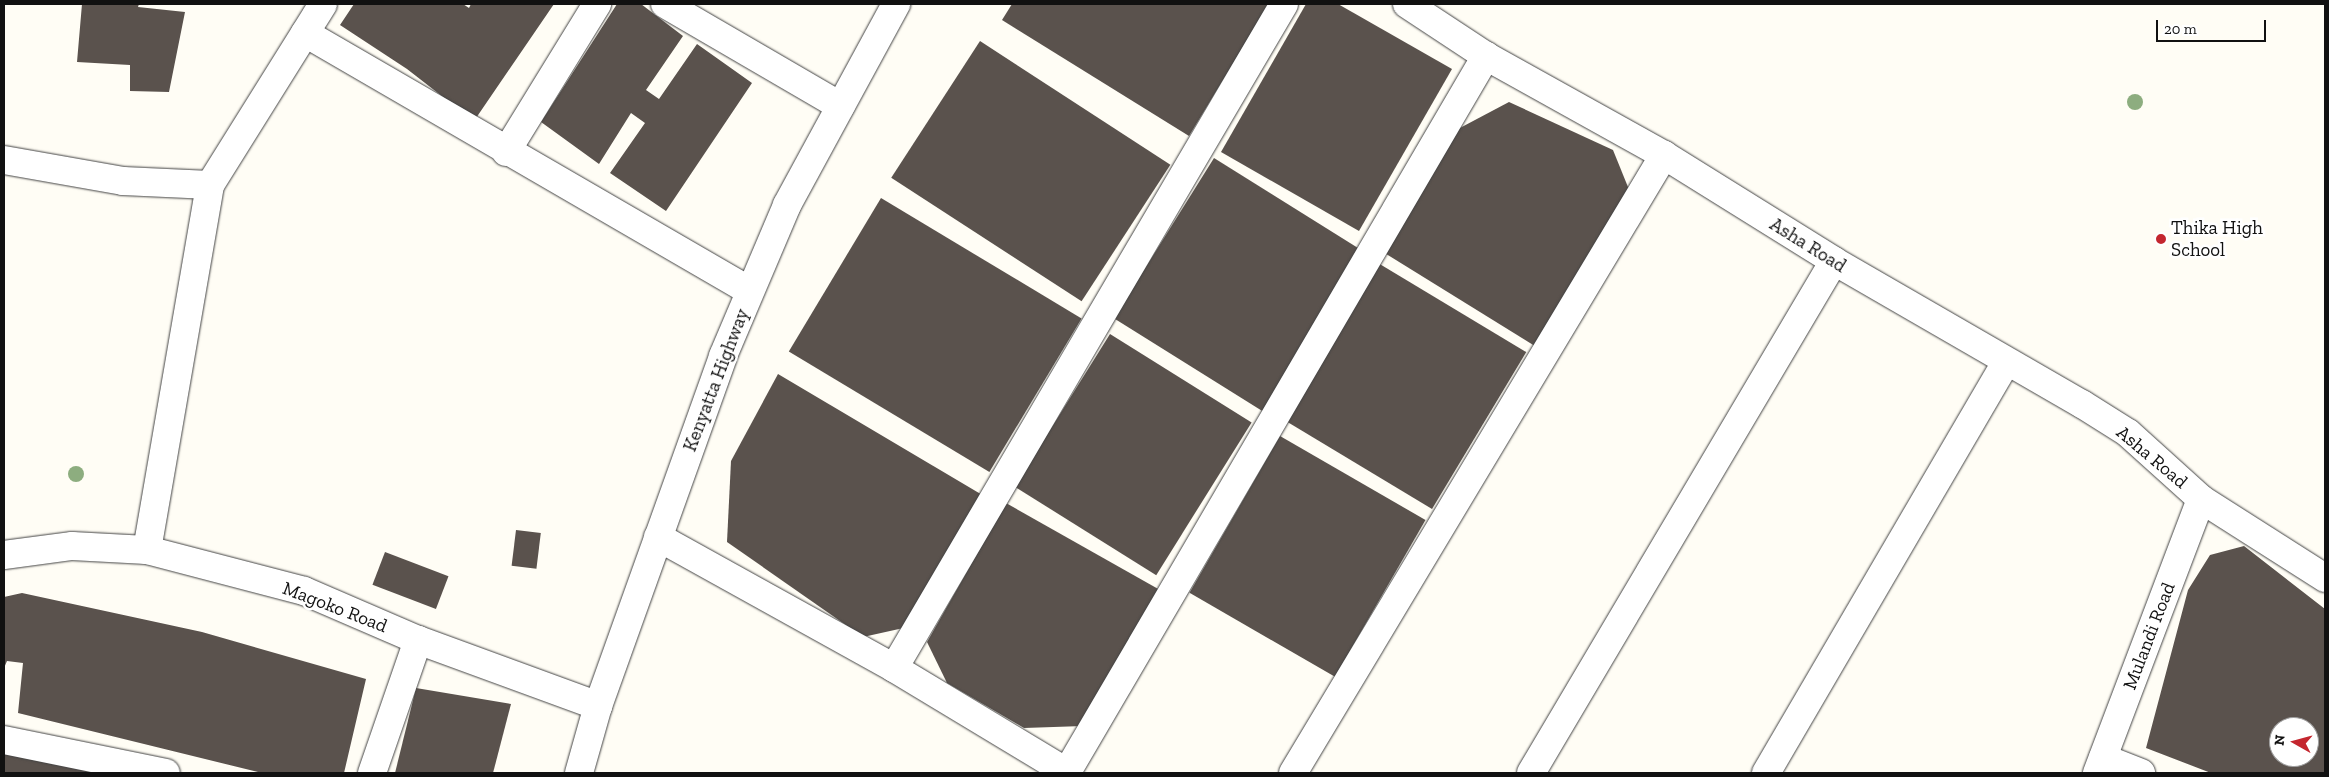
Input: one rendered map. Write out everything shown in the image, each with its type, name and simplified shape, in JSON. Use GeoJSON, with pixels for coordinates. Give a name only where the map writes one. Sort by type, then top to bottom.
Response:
{"type":"FeatureCollection","features":[{"type":"Feature","properties":{"kind":"street"},"geometry":{"type":"LineString","coordinates":[[147,550],[210,186],[323,4]]}},
{"type":"Feature","properties":{"kind":"street"},"geometry":{"type":"LineString","coordinates":[[506,152],[597,4]]}},
{"type":"Feature","properties":{"kind":"street"},"geometry":{"type":"LineString","coordinates":[[665,4],[840,106]]}},
{"type":"Feature","properties":{"kind":"street","name":"Kenyatta Highway"},"geometry":{"type":"LineString","coordinates":[[579,773],[598,706],[723,356],[787,205],[896,4]]}},
{"type":"Feature","properties":{"kind":"street"},"geometry":{"type":"LineString","coordinates":[[894,668],[1284,4]]}},
{"type":"Feature","properties":{"kind":"street","name":"Asha Road"},"geometry":{"type":"LineString","coordinates":[[1407,4],[1486,56],[1664,155],[1834,261],[2006,363],[2082,404],[2128,433],[2201,499],[2325,578]]}},
{"type":"Feature","properties":{"kind":"street"},"geometry":{"type":"LineString","coordinates":[[305,33],[506,152],[750,291]]}},
{"type":"Feature","properties":{"kind":"street"},"geometry":{"type":"LineString","coordinates":[[658,538],[894,668],[1067,773],[1486,56]]}},
{"type":"Feature","properties":{"kind":"street"},"geometry":{"type":"LineString","coordinates":[[1293,773],[1664,155]]}},
{"type":"Feature","properties":{"kind":"street"},"geometry":{"type":"LineString","coordinates":[[4,160],[122,181],[210,186]]}},
{"type":"Feature","properties":{"kind":"street"},"geometry":{"type":"LineString","coordinates":[[1531,773],[1834,261]]}},
{"type":"Feature","properties":{"kind":"street"},"geometry":{"type":"LineString","coordinates":[[1766,773],[2006,363]]}},
{"type":"Feature","properties":{"kind":"street","name":"Mulandi Road"},"geometry":{"type":"LineString","coordinates":[[2100,766],[2201,499]]}},
{"type":"Feature","properties":{"kind":"street","name":"Magoko Road"},"geometry":{"type":"LineString","coordinates":[[4,555],[72,546],[147,550],[304,591],[418,640],[598,706]]}},
{"type":"Feature","properties":{"kind":"street"},"geometry":{"type":"LineString","coordinates":[[372,773],[418,640]]}},
{"type":"Feature","properties":{"kind":"street"},"geometry":{"type":"LineString","coordinates":[[4,740],[166,773]]}},
{"type":"Feature","properties":{"kind":"street"},"geometry":{"type":"LineString","coordinates":[[2100,766],[2140,773]]}},
{"type":"Feature","properties":{"kind":"building"},"geometry":{"type":"Polygon","coordinates":[[[82,4],[139,4],[138,7],[185,12],[169,92],[130,91],[130,65],[77,62],[82,4]]]}},
{"type":"Feature","properties":{"kind":"building"},"geometry":{"type":"Polygon","coordinates":[[[354,4],[463,4],[469,8],[471,4],[554,4],[474,121],[407,69],[340,25],[354,4]]]}},
{"type":"Feature","properties":{"kind":"building"},"geometry":{"type":"Polygon","coordinates":[[[617,4],[641,4],[683,36],[646,90],[659,99],[697,44],[752,83],[666,211],[610,173],[645,123],[631,113],[599,164],[541,122],[617,4]]]}},
{"type":"Feature","properties":{"kind":"building"},"geometry":{"type":"Polygon","coordinates":[[[1012,4],[1269,4],[1189,136],[1002,20],[1012,4]]]}},
{"type":"Feature","properties":{"kind":"building"},"geometry":{"type":"Polygon","coordinates":[[[1306,4],[1338,4],[1452,69],[1359,231],[1221,152],[1306,4]]]}},
{"type":"Feature","properties":{"kind":"building"},"geometry":{"type":"Polygon","coordinates":[[[980,41],[1170,165],[1082,301],[891,178],[980,41]]]}},
{"type":"Feature","properties":{"kind":"building"},"geometry":{"type":"Polygon","coordinates":[[[1509,102],[1613,150],[1630,192],[1538,348],[1383,252],[1458,129],[1509,102]]]}},
{"type":"Feature","properties":{"kind":"building"},"geometry":{"type":"Polygon","coordinates":[[[1214,158],[1362,251],[1262,411],[1114,318],[1214,158]]]}},
{"type":"Feature","properties":{"kind":"building"},"geometry":{"type":"Polygon","coordinates":[[[881,198],[1082,319],[989,472],[789,351],[881,198]]]}},
{"type":"Feature","properties":{"kind":"building"},"geometry":{"type":"Polygon","coordinates":[[[1378,263],[1526,352],[1432,509],[1284,420],[1378,263]]]}},
{"type":"Feature","properties":{"kind":"building"},"geometry":{"type":"Polygon","coordinates":[[[1110,334],[1252,422],[1156,575],[1015,487],[1110,334]]]}},
{"type":"Feature","properties":{"kind":"building"},"geometry":{"type":"Polygon","coordinates":[[[778,374],[984,496],[908,627],[863,637],[727,542],[731,461],[778,374]]]}},
{"type":"Feature","properties":{"kind":"building"},"geometry":{"type":"Polygon","coordinates":[[[1280,436],[1425,520],[1335,677],[1190,593],[1280,436]]]}},
{"type":"Feature","properties":{"kind":"building"},"geometry":{"type":"Polygon","coordinates":[[[1006,503],[1160,590],[1083,726],[1024,728],[947,683],[927,642],[1006,503]]]}},
{"type":"Feature","properties":{"kind":"building"},"geometry":{"type":"Polygon","coordinates":[[[516,530],[541,533],[536,569],[512,566],[516,530]]]}},
{"type":"Feature","properties":{"kind":"building"},"geometry":{"type":"Polygon","coordinates":[[[2244,546],[2325,609],[2325,773],[2211,773],[2146,748],[2188,590],[2210,555],[2244,546]]]}},
{"type":"Feature","properties":{"kind":"building"},"geometry":{"type":"Polygon","coordinates":[[[385,552],[448,576],[436,609],[372,585],[385,552]]]}},
{"type":"Feature","properties":{"kind":"building"},"geometry":{"type":"Polygon","coordinates":[[[22,593],[202,632],[366,679],[344,773],[262,773],[18,713],[23,663],[7,661],[4,668],[4,597],[22,593]]]}},
{"type":"Feature","properties":{"kind":"building"},"geometry":{"type":"Polygon","coordinates":[[[416,688],[511,704],[493,773],[395,773],[416,688]]]}},
{"type":"Feature","properties":{"kind":"building"},"geometry":{"type":"Polygon","coordinates":[[[4,749],[123,773],[4,773],[4,749]]]}},
{"type":"Feature","properties":{"kind":"place","name":"Thika High School"},"geometry":{"type":"Point","coordinates":[2161,239]}}]}
